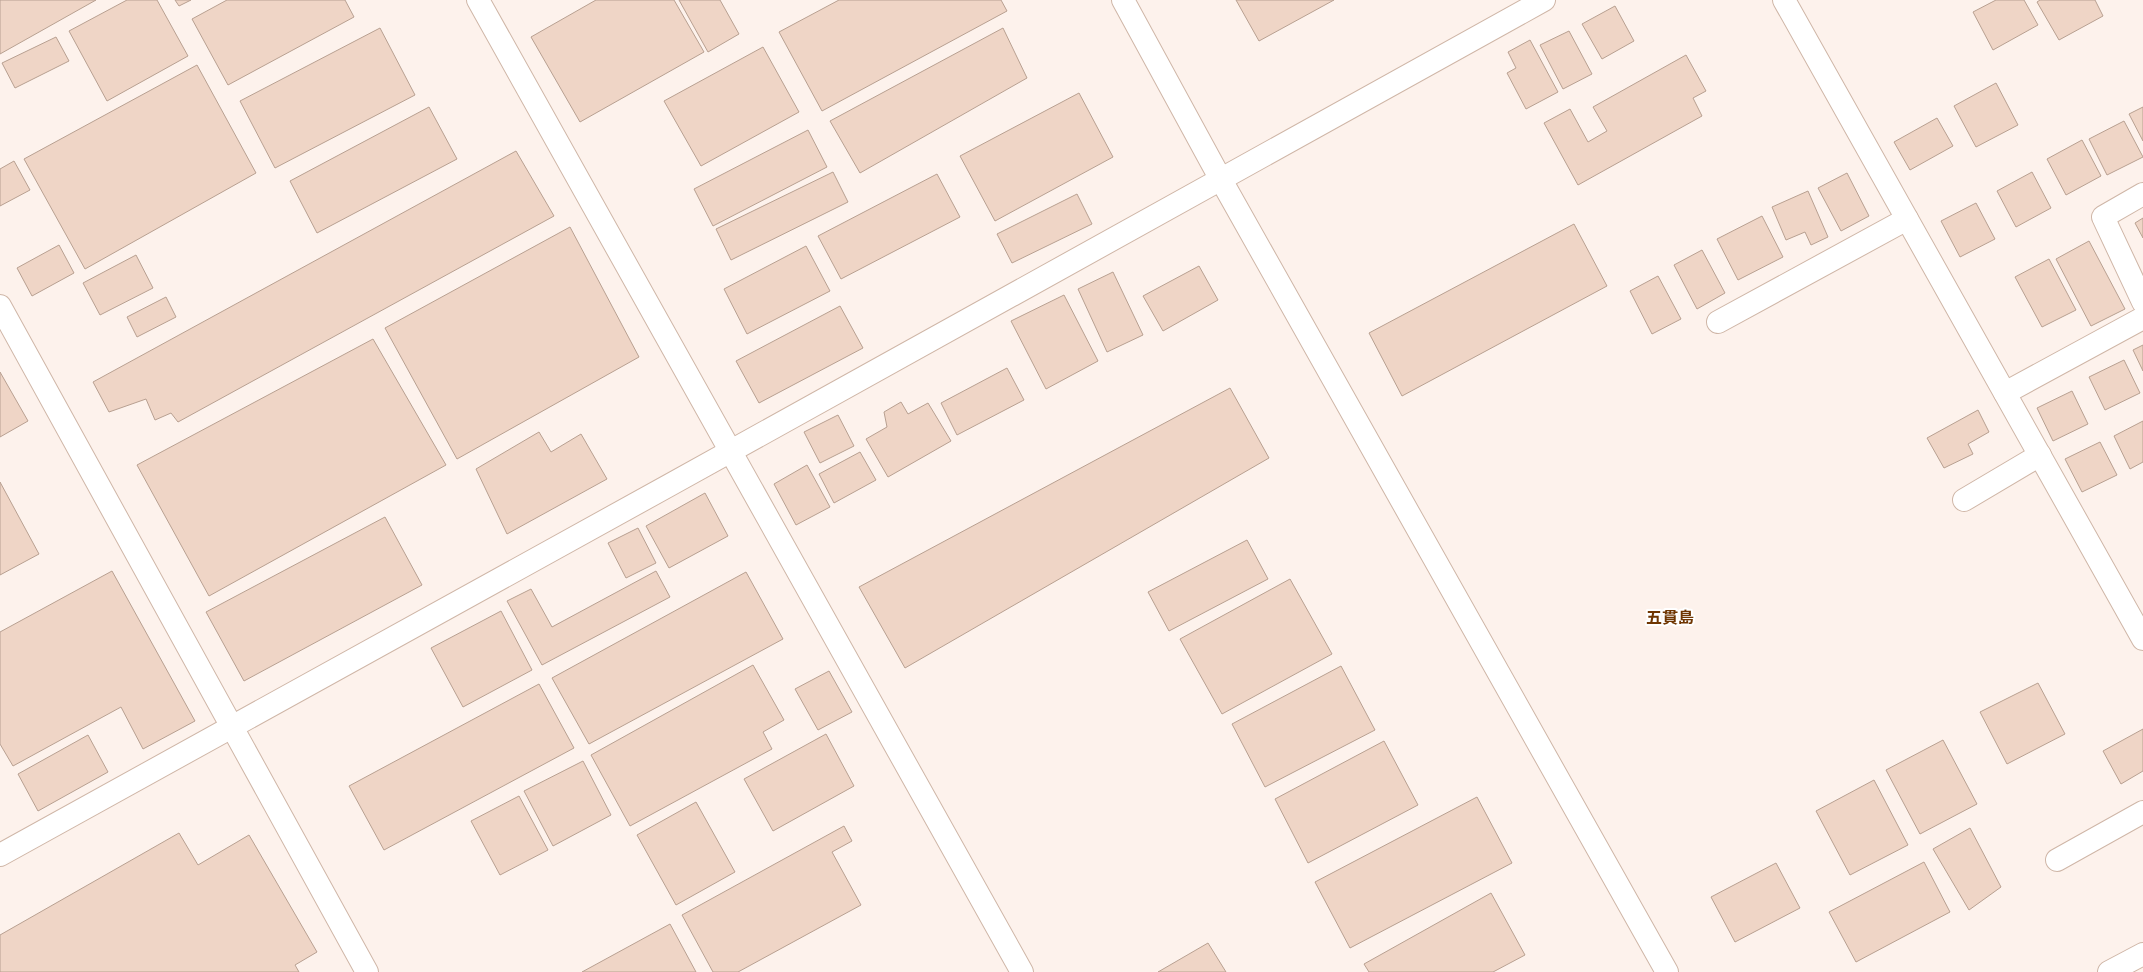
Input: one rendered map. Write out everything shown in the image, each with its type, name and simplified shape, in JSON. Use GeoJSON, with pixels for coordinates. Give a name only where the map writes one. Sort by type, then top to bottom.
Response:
{"type":"FeatureCollection","features":[{"type":"Feature","properties":{"kind":"street"},"geometry":{"type":"LineString","coordinates":[[478,0],[1022,972]]}},
{"type":"Feature","properties":{"kind":"street"},"geometry":{"type":"LineString","coordinates":[[1123,0],[1220,178],[1667,972]]}},
{"type":"Feature","properties":{"kind":"street"},"geometry":{"type":"LineString","coordinates":[[0,855],[232,729],[1220,178],[1544,0]]}},
{"type":"Feature","properties":{"kind":"street"},"geometry":{"type":"LineString","coordinates":[[1784,0],[2143,639]]}},
{"type":"Feature","properties":{"kind":"street"},"geometry":{"type":"LineString","coordinates":[[2143,194],[2103,217],[2143,302]]}},
{"type":"Feature","properties":{"kind":"street"},"geometry":{"type":"LineString","coordinates":[[1718,322],[1907,219]]}},
{"type":"Feature","properties":{"kind":"street"},"geometry":{"type":"LineString","coordinates":[[0,306],[367,972]]}},
{"type":"Feature","properties":{"kind":"street"},"geometry":{"type":"LineString","coordinates":[[2005,393],[2143,318]]}},
{"type":"Feature","properties":{"kind":"street"},"geometry":{"type":"LineString","coordinates":[[1964,500],[2040,455]]}},
{"type":"Feature","properties":{"kind":"street"},"geometry":{"type":"LineString","coordinates":[[2057,860],[2143,812]]}},
{"type":"Feature","properties":{"kind":"street"},"geometry":{"type":"LineString","coordinates":[[2109,972],[2143,954]]}},
{"type":"Feature","properties":{"kind":"building"},"geometry":{"type":"Polygon","coordinates":[[[0,0],[96,0],[0,54],[0,0]]]}},
{"type":"Feature","properties":{"kind":"building"},"geometry":{"type":"Polygon","coordinates":[[[127,0],[157,0],[188,56],[107,101],[69,31],[127,0]]]}},
{"type":"Feature","properties":{"kind":"building"},"geometry":{"type":"Polygon","coordinates":[[[175,0],[191,0],[179,6],[175,0]]]}},
{"type":"Feature","properties":{"kind":"building"},"geometry":{"type":"Polygon","coordinates":[[[227,0],[345,0],[354,17],[228,85],[192,19],[227,0]]]}},
{"type":"Feature","properties":{"kind":"building"},"geometry":{"type":"Polygon","coordinates":[[[596,0],[674,0],[704,52],[580,122],[531,37],[596,0]]]}},
{"type":"Feature","properties":{"kind":"building"},"geometry":{"type":"Polygon","coordinates":[[[679,0],[720,0],[739,34],[708,52],[679,0]]]}},
{"type":"Feature","properties":{"kind":"building"},"geometry":{"type":"Polygon","coordinates":[[[839,0],[1001,0],[1007,11],[822,111],[779,32],[839,0]]]}},
{"type":"Feature","properties":{"kind":"building"},"geometry":{"type":"Polygon","coordinates":[[[1236,0],[1334,0],[1259,41],[1236,0]]]}},
{"type":"Feature","properties":{"kind":"building"},"geometry":{"type":"Polygon","coordinates":[[[1996,0],[2024,0],[2038,25],[1993,50],[1973,12],[1996,0]]]}},
{"type":"Feature","properties":{"kind":"building"},"geometry":{"type":"Polygon","coordinates":[[[2040,0],[2095,0],[2103,16],[2059,40],[2037,2],[2040,0]]]}},
{"type":"Feature","properties":{"kind":"building"},"geometry":{"type":"Polygon","coordinates":[[[1615,6],[1634,41],[1602,59],[1582,24],[1615,6]]]}},
{"type":"Feature","properties":{"kind":"building"},"geometry":{"type":"Polygon","coordinates":[[[380,28],[415,95],[275,168],[240,101],[380,28]]]}},
{"type":"Feature","properties":{"kind":"building"},"geometry":{"type":"Polygon","coordinates":[[[1003,28],[1027,78],[860,173],[830,121],[1003,28]]]}},
{"type":"Feature","properties":{"kind":"building"},"geometry":{"type":"Polygon","coordinates":[[[1569,31],[1592,74],[1563,89],[1540,45],[1569,31]]]}},
{"type":"Feature","properties":{"kind":"building"},"geometry":{"type":"Polygon","coordinates":[[[56,37],[69,61],[15,88],[2,63],[56,37]]]}},
{"type":"Feature","properties":{"kind":"building"},"geometry":{"type":"Polygon","coordinates":[[[1530,40],[1558,92],[1526,109],[1507,73],[1516,68],[1508,52],[1530,40]]]}},
{"type":"Feature","properties":{"kind":"building"},"geometry":{"type":"Polygon","coordinates":[[[763,47],[799,112],[701,166],[664,101],[763,47]]]}},
{"type":"Feature","properties":{"kind":"building"},"geometry":{"type":"Polygon","coordinates":[[[1686,55],[1706,91],[1693,98],[1702,116],[1578,185],[1544,123],[1570,109],[1588,142],[1607,131],[1593,107],[1686,55]]]}},
{"type":"Feature","properties":{"kind":"building"},"geometry":{"type":"Polygon","coordinates":[[[197,65],[256,173],[85,269],[24,159],[197,65]]]}},
{"type":"Feature","properties":{"kind":"building"},"geometry":{"type":"Polygon","coordinates":[[[1996,83],[2018,125],[1976,147],[1954,106],[1996,83]]]}},
{"type":"Feature","properties":{"kind":"building"},"geometry":{"type":"Polygon","coordinates":[[[1079,93],[1113,157],[995,221],[960,156],[1079,93]]]}},
{"type":"Feature","properties":{"kind":"building"},"geometry":{"type":"Polygon","coordinates":[[[429,107],[457,159],[317,233],[290,181],[429,107]]]}},
{"type":"Feature","properties":{"kind":"building"},"geometry":{"type":"Polygon","coordinates":[[[2143,107],[2143,141],[2129,114],[2143,107]]]}},
{"type":"Feature","properties":{"kind":"building"},"geometry":{"type":"Polygon","coordinates":[[[1937,118],[1953,146],[1910,170],[1894,142],[1937,118]]]}},
{"type":"Feature","properties":{"kind":"building"},"geometry":{"type":"Polygon","coordinates":[[[2124,121],[2143,157],[2107,175],[2089,139],[2124,121]]]}},
{"type":"Feature","properties":{"kind":"building"},"geometry":{"type":"Polygon","coordinates":[[[808,130],[827,167],[713,226],[694,189],[808,130]]]}},
{"type":"Feature","properties":{"kind":"building"},"geometry":{"type":"Polygon","coordinates":[[[2082,140],[2101,176],[2066,195],[2047,159],[2082,140]]]}},
{"type":"Feature","properties":{"kind":"building"},"geometry":{"type":"Polygon","coordinates":[[[516,151],[554,216],[178,422],[171,413],[155,420],[146,399],[109,412],[93,382],[516,151]]]}},
{"type":"Feature","properties":{"kind":"building"},"geometry":{"type":"Polygon","coordinates":[[[14,161],[30,190],[0,206],[0,169],[14,161]]]}},
{"type":"Feature","properties":{"kind":"building"},"geometry":{"type":"Polygon","coordinates":[[[833,172],[848,202],[731,260],[716,229],[833,172]]]}},
{"type":"Feature","properties":{"kind":"building"},"geometry":{"type":"Polygon","coordinates":[[[2032,172],[2051,208],[2016,227],[1997,191],[2032,172]]]}},
{"type":"Feature","properties":{"kind":"building"},"geometry":{"type":"Polygon","coordinates":[[[1847,173],[1869,216],[1841,231],[1818,188],[1847,173]]]}},
{"type":"Feature","properties":{"kind":"building"},"geometry":{"type":"Polygon","coordinates":[[[937,174],[960,217],[841,279],[818,236],[937,174]]]}},
{"type":"Feature","properties":{"kind":"building"},"geometry":{"type":"Polygon","coordinates":[[[1808,191],[1828,237],[1811,245],[1805,232],[1786,240],[1772,207],[1808,191]]]}},
{"type":"Feature","properties":{"kind":"building"},"geometry":{"type":"Polygon","coordinates":[[[1077,194],[1092,224],[1012,263],[997,234],[1077,194]]]}},
{"type":"Feature","properties":{"kind":"building"},"geometry":{"type":"Polygon","coordinates":[[[1976,203],[1995,239],[1960,257],[1941,221],[1976,203]]]}},
{"type":"Feature","properties":{"kind":"building"},"geometry":{"type":"Polygon","coordinates":[[[1762,216],[1783,257],[1738,280],[1717,239],[1762,216]]]}},
{"type":"Feature","properties":{"kind":"building"},"geometry":{"type":"Polygon","coordinates":[[[2143,218],[2143,238],[2135,223],[2143,218]]]}},
{"type":"Feature","properties":{"kind":"building"},"geometry":{"type":"Polygon","coordinates":[[[1574,224],[1607,286],[1402,396],[1369,333],[1574,224]]]}},
{"type":"Feature","properties":{"kind":"building"},"geometry":{"type":"Polygon","coordinates":[[[570,227],[639,357],[457,459],[385,328],[570,227]]]}},
{"type":"Feature","properties":{"kind":"building"},"geometry":{"type":"Polygon","coordinates":[[[2089,241],[2125,309],[2091,326],[2056,259],[2089,241]]]}},
{"type":"Feature","properties":{"kind":"building"},"geometry":{"type":"Polygon","coordinates":[[[59,245],[74,273],[32,296],[17,268],[59,245]]]}},
{"type":"Feature","properties":{"kind":"building"},"geometry":{"type":"Polygon","coordinates":[[[806,246],[830,291],[747,334],[724,289],[806,246]]]}},
{"type":"Feature","properties":{"kind":"building"},"geometry":{"type":"Polygon","coordinates":[[[1702,250],[1725,293],[1697,309],[1674,265],[1702,250]]]}},
{"type":"Feature","properties":{"kind":"building"},"geometry":{"type":"Polygon","coordinates":[[[136,255],[153,288],[100,315],[83,283],[136,255]]]}},
{"type":"Feature","properties":{"kind":"building"},"geometry":{"type":"Polygon","coordinates":[[[2049,259],[2076,310],[2042,327],[2015,277],[2049,259]]]}},
{"type":"Feature","properties":{"kind":"building"},"geometry":{"type":"Polygon","coordinates":[[[1199,266],[1218,300],[1163,331],[1143,296],[1199,266]]]}},
{"type":"Feature","properties":{"kind":"building"},"geometry":{"type":"Polygon","coordinates":[[[1113,272],[1143,335],[1107,352],[1078,289],[1113,272]]]}},
{"type":"Feature","properties":{"kind":"building"},"geometry":{"type":"Polygon","coordinates":[[[1658,276],[1681,319],[1652,334],[1630,291],[1658,276]]]}},
{"type":"Feature","properties":{"kind":"building"},"geometry":{"type":"Polygon","coordinates":[[[1064,295],[1098,361],[1046,389],[1011,321],[1064,295]]]}},
{"type":"Feature","properties":{"kind":"building"},"geometry":{"type":"Polygon","coordinates":[[[166,297],[176,317],[137,337],[127,317],[166,297]]]}},
{"type":"Feature","properties":{"kind":"building"},"geometry":{"type":"Polygon","coordinates":[[[840,306],[863,348],[759,403],[736,361],[840,306]]]}},
{"type":"Feature","properties":{"kind":"building"},"geometry":{"type":"Polygon","coordinates":[[[373,339],[446,465],[209,596],[137,465],[373,339]]]}},
{"type":"Feature","properties":{"kind":"building"},"geometry":{"type":"Polygon","coordinates":[[[2143,345],[2143,371],[2133,350],[2143,345]]]}},
{"type":"Feature","properties":{"kind":"building"},"geometry":{"type":"Polygon","coordinates":[[[2124,360],[2140,393],[2105,410],[2089,377],[2124,360]]]}},
{"type":"Feature","properties":{"kind":"building"},"geometry":{"type":"Polygon","coordinates":[[[1007,368],[1024,400],[957,435],[941,403],[1007,368]]]}},
{"type":"Feature","properties":{"kind":"building"},"geometry":{"type":"Polygon","coordinates":[[[0,372],[28,421],[0,437],[0,372]]]}},
{"type":"Feature","properties":{"kind":"building"},"geometry":{"type":"Polygon","coordinates":[[[1230,388],[1269,458],[905,668],[859,587],[1230,388]]]}},
{"type":"Feature","properties":{"kind":"building"},"geometry":{"type":"Polygon","coordinates":[[[2072,391],[2088,424],[2053,441],[2037,408],[2072,391]]]}},
{"type":"Feature","properties":{"kind":"building"},"geometry":{"type":"Polygon","coordinates":[[[901,402],[908,414],[928,403],[951,441],[888,477],[866,439],[887,427],[884,412],[901,402]]]}},
{"type":"Feature","properties":{"kind":"building"},"geometry":{"type":"Polygon","coordinates":[[[1978,410],[1989,432],[1968,444],[1973,454],[1944,468],[1927,438],[1978,410]]]}},
{"type":"Feature","properties":{"kind":"building"},"geometry":{"type":"Polygon","coordinates":[[[838,415],[854,446],[820,463],[804,432],[838,415]]]}},
{"type":"Feature","properties":{"kind":"building"},"geometry":{"type":"Polygon","coordinates":[[[2143,421],[2143,462],[2130,469],[2114,436],[2143,421]]]}},
{"type":"Feature","properties":{"kind":"building"},"geometry":{"type":"Polygon","coordinates":[[[539,432],[551,452],[581,434],[607,479],[507,534],[476,469],[539,432]]]}},
{"type":"Feature","properties":{"kind":"building"},"geometry":{"type":"Polygon","coordinates":[[[2100,442],[2117,475],[2082,492],[2065,459],[2100,442]]]}},
{"type":"Feature","properties":{"kind":"building"},"geometry":{"type":"Polygon","coordinates":[[[860,452],[876,480],[834,503],[819,474],[860,452]]]}},
{"type":"Feature","properties":{"kind":"building"},"geometry":{"type":"Polygon","coordinates":[[[807,465],[830,507],[796,525],[774,484],[807,465]]]}},
{"type":"Feature","properties":{"kind":"building"},"geometry":{"type":"Polygon","coordinates":[[[0,482],[39,554],[0,575],[0,482]]]}},
{"type":"Feature","properties":{"kind":"building"},"geometry":{"type":"Polygon","coordinates":[[[705,493],[728,536],[669,568],[646,526],[705,493]]]}},
{"type":"Feature","properties":{"kind":"building"},"geometry":{"type":"Polygon","coordinates":[[[385,517],[422,585],[244,681],[206,612],[385,517]]]}},
{"type":"Feature","properties":{"kind":"building"},"geometry":{"type":"Polygon","coordinates":[[[638,528],[656,563],[626,578],[608,543],[638,528]]]}},
{"type":"Feature","properties":{"kind":"building"},"geometry":{"type":"Polygon","coordinates":[[[1247,540],[1268,579],[1169,631],[1148,592],[1247,540]]]}},
{"type":"Feature","properties":{"kind":"building"},"geometry":{"type":"Polygon","coordinates":[[[112,571],[195,721],[143,749],[121,707],[13,766],[0,744],[0,632],[112,571]]]}},
{"type":"Feature","properties":{"kind":"building"},"geometry":{"type":"Polygon","coordinates":[[[656,571],[670,597],[542,665],[507,601],[531,589],[552,627],[656,571]]]}},
{"type":"Feature","properties":{"kind":"building"},"geometry":{"type":"Polygon","coordinates":[[[746,572],[783,639],[589,744],[552,678],[746,572]]]}},
{"type":"Feature","properties":{"kind":"building"},"geometry":{"type":"Polygon","coordinates":[[[1290,579],[1332,654],[1222,714],[1180,639],[1290,579]]]}},
{"type":"Feature","properties":{"kind":"building"},"geometry":{"type":"Polygon","coordinates":[[[501,611],[532,670],[463,707],[431,648],[501,611]]]}},
{"type":"Feature","properties":{"kind":"building"},"geometry":{"type":"Polygon","coordinates":[[[753,665],[784,720],[763,732],[772,749],[630,826],[591,755],[753,665]]]}},
{"type":"Feature","properties":{"kind":"building"},"geometry":{"type":"Polygon","coordinates":[[[1341,666],[1375,730],[1265,787],[1232,724],[1341,666]]]}},
{"type":"Feature","properties":{"kind":"building"},"geometry":{"type":"Polygon","coordinates":[[[829,671],[852,712],[818,730],[795,689],[829,671]]]}},
{"type":"Feature","properties":{"kind":"building"},"geometry":{"type":"Polygon","coordinates":[[[2038,683],[2065,734],[2007,764],[1980,712],[2038,683]]]}},
{"type":"Feature","properties":{"kind":"building"},"geometry":{"type":"Polygon","coordinates":[[[539,684],[574,748],[384,850],[349,786],[539,684]]]}},
{"type":"Feature","properties":{"kind":"building"},"geometry":{"type":"Polygon","coordinates":[[[2143,729],[2143,771],[2121,784],[2103,751],[2143,729]]]}},
{"type":"Feature","properties":{"kind":"building"},"geometry":{"type":"Polygon","coordinates":[[[826,734],[854,786],[773,831],[744,779],[826,734]]]}},
{"type":"Feature","properties":{"kind":"building"},"geometry":{"type":"Polygon","coordinates":[[[88,735],[108,772],[38,811],[18,774],[88,735]]]}},
{"type":"Feature","properties":{"kind":"building"},"geometry":{"type":"Polygon","coordinates":[[[1943,740],[1977,804],[1920,834],[1886,770],[1943,740]]]}},
{"type":"Feature","properties":{"kind":"building"},"geometry":{"type":"Polygon","coordinates":[[[1384,741],[1418,805],[1308,863],[1275,799],[1384,741]]]}},
{"type":"Feature","properties":{"kind":"building"},"geometry":{"type":"Polygon","coordinates":[[[583,761],[611,815],[553,846],[524,791],[583,761]]]}},
{"type":"Feature","properties":{"kind":"building"},"geometry":{"type":"Polygon","coordinates":[[[1874,780],[1908,845],[1850,875],[1816,811],[1874,780]]]}},
{"type":"Feature","properties":{"kind":"building"},"geometry":{"type":"Polygon","coordinates":[[[519,796],[548,850],[500,875],[471,821],[519,796]]]}},
{"type":"Feature","properties":{"kind":"building"},"geometry":{"type":"Polygon","coordinates":[[[1477,797],[1512,863],[1350,948],[1315,882],[1477,797]]]}},
{"type":"Feature","properties":{"kind":"building"},"geometry":{"type":"Polygon","coordinates":[[[696,802],[735,872],[676,905],[637,835],[696,802]]]}},
{"type":"Feature","properties":{"kind":"building"},"geometry":{"type":"Polygon","coordinates":[[[844,826],[852,841],[832,852],[861,905],[738,972],[713,972],[682,915],[844,826]]]}},
{"type":"Feature","properties":{"kind":"building"},"geometry":{"type":"Polygon","coordinates":[[[1970,828],[2001,887],[1969,910],[1933,849],[1970,828]]]}},
{"type":"Feature","properties":{"kind":"building"},"geometry":{"type":"Polygon","coordinates":[[[179,833],[198,865],[249,835],[317,952],[295,965],[299,972],[0,972],[0,935],[179,833]]]}},
{"type":"Feature","properties":{"kind":"building"},"geometry":{"type":"Polygon","coordinates":[[[1924,862],[1950,912],[1856,962],[1829,912],[1924,862]]]}},
{"type":"Feature","properties":{"kind":"building"},"geometry":{"type":"Polygon","coordinates":[[[1776,863],[1800,908],[1735,942],[1711,897],[1776,863]]]}},
{"type":"Feature","properties":{"kind":"building"},"geometry":{"type":"Polygon","coordinates":[[[1491,893],[1525,955],[1493,972],[1369,972],[1364,964],[1491,893]]]}},
{"type":"Feature","properties":{"kind":"building"},"geometry":{"type":"Polygon","coordinates":[[[670,924],[696,972],[582,972],[670,924]]]}},
{"type":"Feature","properties":{"kind":"building"},"geometry":{"type":"Polygon","coordinates":[[[1208,943],[1226,972],[1158,972],[1208,943]]]}},
{"type":"Feature","properties":{"kind":"district","name":"五貫島"},"geometry":{"type":"Point","coordinates":[1670,617]}}]}
